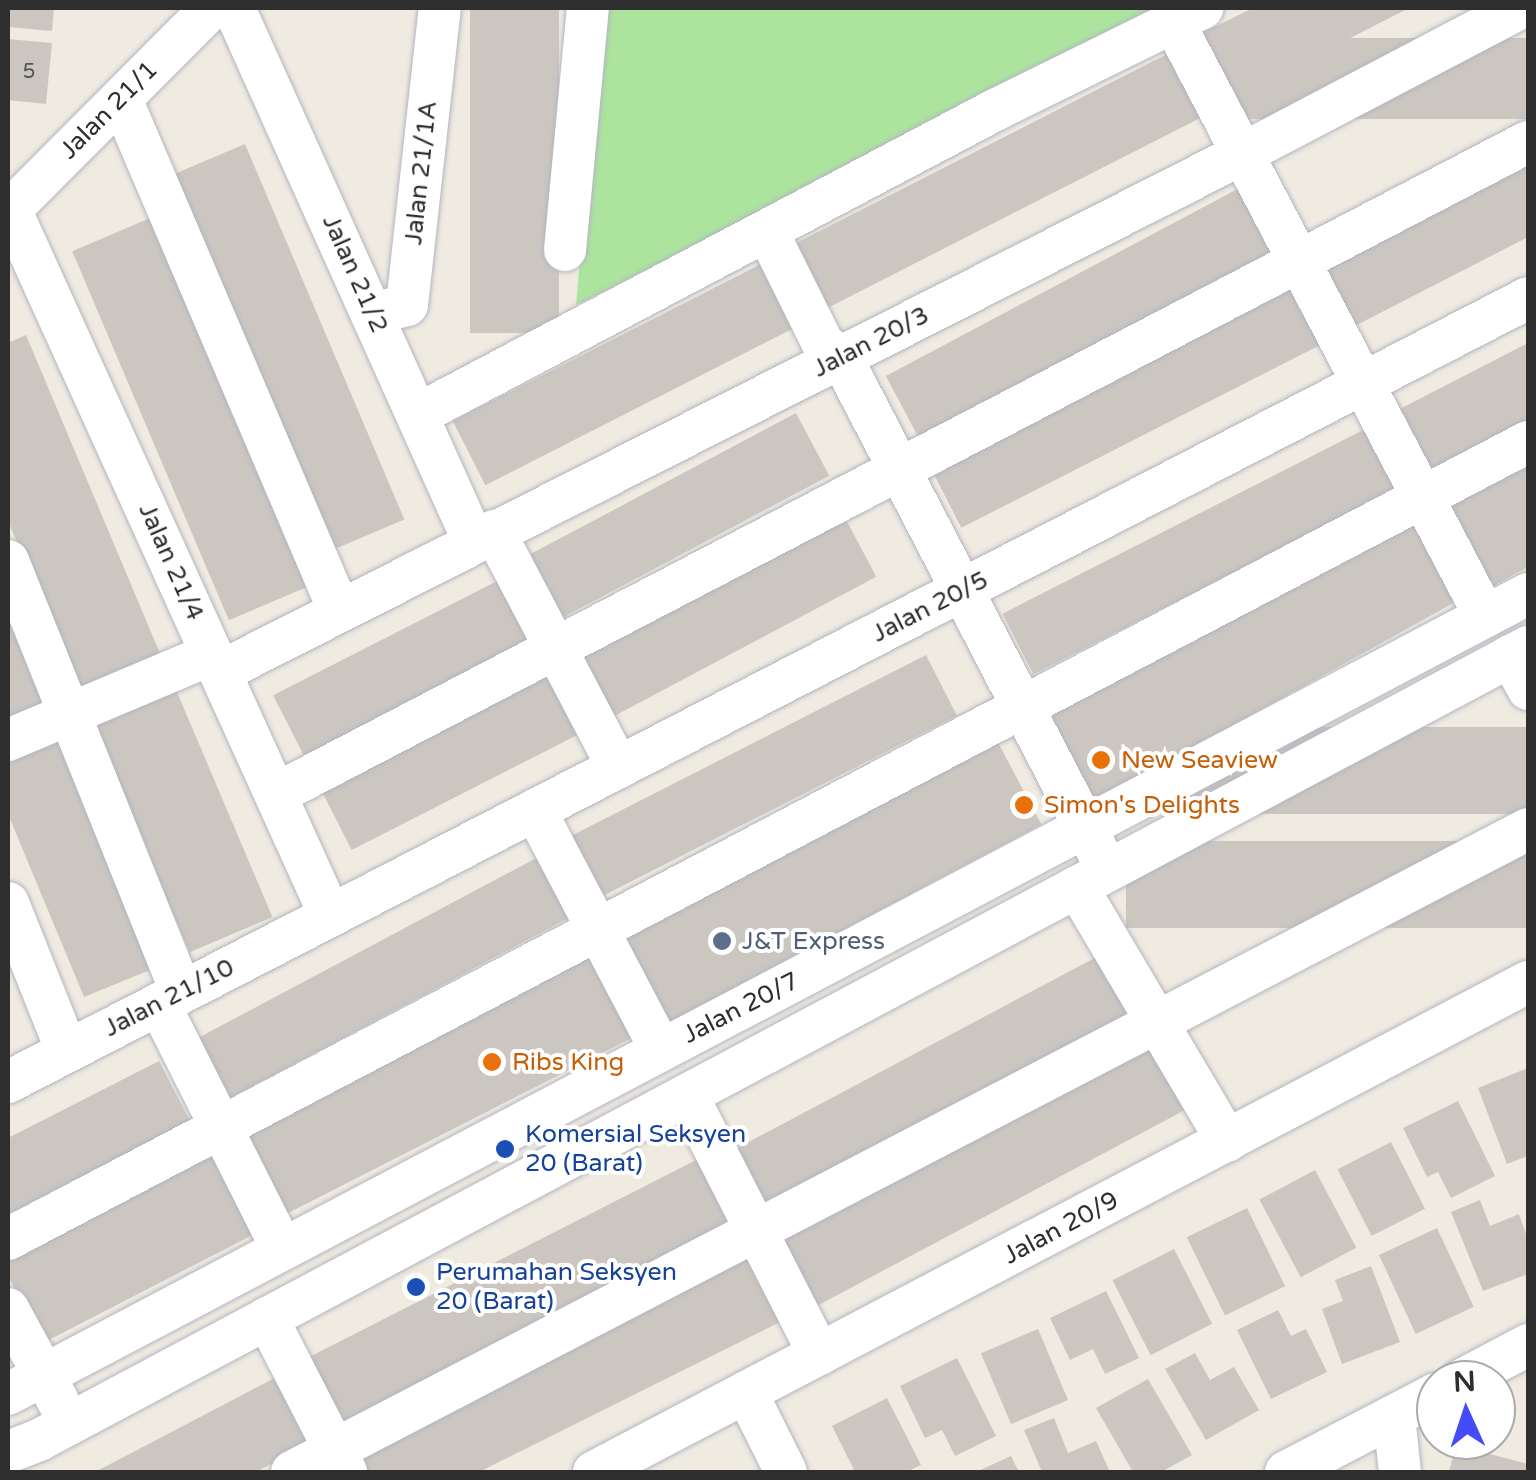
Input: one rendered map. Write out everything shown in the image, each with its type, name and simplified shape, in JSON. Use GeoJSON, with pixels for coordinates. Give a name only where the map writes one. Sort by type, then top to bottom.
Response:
{"type":"FeatureCollection","features":[{"type":"Feature","properties":{"kind":"street","name":"Jalan 21/1"},"geometry":{"type":"LineString","coordinates":[[9,210],[211,8]]}},
{"type":"Feature","properties":{"kind":"street","name":"Jalan 21/2"},"geometry":{"type":"LineString","coordinates":[[234,8],[418,415],[484,536],[555,648],[618,767]]}},
{"type":"Feature","properties":{"kind":"street","name":"Jalan 21/1A"},"geometry":{"type":"LineString","coordinates":[[373,314],[407,305],[440,8]]}},
{"type":"Feature","properties":{"kind":"street"},"geometry":{"type":"LineString","coordinates":[[565,250],[588,8]]}},
{"type":"Feature","properties":{"kind":"street","name":"Jalan 20/3"},"geometry":{"type":"LineString","coordinates":[[8,740],[69,714],[216,663],[339,610],[1240,155],[1520,8]]}},
{"type":"Feature","properties":{"kind":"street"},"geometry":{"type":"LineString","coordinates":[[418,415],[997,110],[1188,15],[1240,155],[1485,616]]}},
{"type":"Feature","properties":{"kind":"street"},"geometry":{"type":"LineString","coordinates":[[121,98],[339,610]]}},
{"type":"Feature","properties":{"kind":"street"},"geometry":{"type":"LineString","coordinates":[[276,794],[1528,142]]}},
{"type":"Feature","properties":{"kind":"street","name":"Jalan 21/4"},"geometry":{"type":"LineString","coordinates":[[9,210],[330,915]]}},
{"type":"Feature","properties":{"kind":"street"},"geometry":{"type":"LineString","coordinates":[[768,233],[823,344],[841,357],[1086,829],[1092,879],[1157,1022],[1227,1141]]}},
{"type":"Feature","properties":{"kind":"street","name":"Jalan 20/5"},"geometry":{"type":"LineString","coordinates":[[330,915],[1528,298]]}},
{"type":"Feature","properties":{"kind":"street"},"geometry":{"type":"LineString","coordinates":[[8,1239],[220,1124],[1528,442]]}},
{"type":"Feature","properties":{"kind":"street"},"geometry":{"type":"LineString","coordinates":[[8,561],[69,714],[170,998],[220,1124],[282,1249]]}},
{"type":"Feature","properties":{"kind":"street","name":"Jalan 20/7"},"geometry":{"type":"LineString","coordinates":[[26,1385],[1528,594]]}},
{"type":"Feature","properties":{"kind":"street","name":"Jalan 20/7"},"geometry":{"type":"LineString","coordinates":[[31,1445],[1092,879],[1522,664]]}},
{"type":"Feature","properties":{"kind":"street"},"geometry":{"type":"LineString","coordinates":[[535,810],[661,1050]]}},
{"type":"Feature","properties":{"kind":"street"},"geometry":{"type":"LineString","coordinates":[[292,1472],[340,1461],[756,1231],[1528,829]]}},
{"type":"Feature","properties":{"kind":"street"},"geometry":{"type":"LineString","coordinates":[[8,902],[67,1051]]}},
{"type":"Feature","properties":{"kind":"street","name":"Jalan 21/10"},"geometry":{"type":"LineString","coordinates":[[8,1082],[330,915]]}},
{"type":"Feature","properties":{"kind":"street","name":"Jalan 20/9"},"geometry":{"type":"LineString","coordinates":[[594,1472],[1528,982]]}},
{"type":"Feature","properties":{"kind":"street"},"geometry":{"type":"LineString","coordinates":[[687,1095],[820,1354]]}},
{"type":"Feature","properties":{"kind":"street"},"geometry":{"type":"LineString","coordinates":[[8,1309],[26,1385],[31,1445]]}},
{"type":"Feature","properties":{"kind":"street"},"geometry":{"type":"LineString","coordinates":[[267,1318],[340,1461]]}},
{"type":"Feature","properties":{"kind":"street"},"geometry":{"type":"LineString","coordinates":[[1500,1360],[1528,1345]]}},
{"type":"Feature","properties":{"kind":"street"},"geometry":{"type":"LineString","coordinates":[[746,1392],[786,1472]]}},
{"type":"Feature","properties":{"kind":"street"},"geometry":{"type":"LineString","coordinates":[[1286,1472],[1416,1404]]}},
{"type":"Feature","properties":{"kind":"street"},"geometry":{"type":"LineString","coordinates":[[1394,1416],[1400,1472]]}},
{"type":"Feature","properties":{"kind":"green space"},"geometry":{"type":"Polygon","coordinates":[[[602,8],[1176,8],[576,305],[602,8]]]}},
{"type":"Feature","properties":{"kind":"building"},"geometry":{"type":"Polygon","coordinates":[[[8,8],[54,8],[52,31],[8,27],[8,8]]]}},
{"type":"Feature","properties":{"kind":"building"},"geometry":{"type":"Polygon","coordinates":[[[470,8],[559,8],[559,333],[470,333],[470,8]]]}},
{"type":"Feature","properties":{"kind":"building"},"geometry":{"type":"Polygon","coordinates":[[[1253,8],[1409,8],[1229,100],[1196,36],[1253,8]]]}},
{"type":"Feature","properties":{"kind":"building"},"geometry":{"type":"Polygon","coordinates":[[[1236,38],[1528,38],[1528,119],[1236,119],[1236,38]]]}},
{"type":"Feature","properties":{"kind":"building"},"geometry":{"type":"Polygon","coordinates":[[[8,39],[52,43],[46,104],[8,100],[8,39]]]}},
{"type":"Feature","properties":{"kind":"building"},"geometry":{"type":"Polygon","coordinates":[[[1177,49],[1210,113],[818,313],[785,249],[1177,49]]]}},
{"type":"Feature","properties":{"kind":"building"},"geometry":{"type":"Polygon","coordinates":[[[245,144],[404,520],[322,554],[163,179],[245,144]]]}},
{"type":"Feature","properties":{"kind":"building"},"geometry":{"type":"Polygon","coordinates":[[[1528,156],[1528,237],[1349,329],[1316,265],[1528,156]]]}},
{"type":"Feature","properties":{"kind":"building"},"geometry":{"type":"Polygon","coordinates":[[[1247,184],[1280,247],[919,439],[886,376],[1247,184]]]}},
{"type":"Feature","properties":{"kind":"building"},"geometry":{"type":"Polygon","coordinates":[[[155,216],[312,585],[229,620],[72,251],[155,216]]]}},
{"type":"Feature","properties":{"kind":"building"},"geometry":{"type":"Polygon","coordinates":[[[761,264],[794,328],[485,485],[453,421],[761,264]]]}},
{"type":"Feature","properties":{"kind":"building"},"geometry":{"type":"Polygon","coordinates":[[[1293,278],[1326,342],[961,528],[929,464],[1293,278]]]}},
{"type":"Feature","properties":{"kind":"building"},"geometry":{"type":"Polygon","coordinates":[[[26,335],[167,670],[85,704],[8,521],[8,343],[26,335]]]}},
{"type":"Feature","properties":{"kind":"building"},"geometry":{"type":"Polygon","coordinates":[[[1528,343],[1528,419],[1423,473],[1392,413],[1528,343]]]}},
{"type":"Feature","properties":{"kind":"building"},"geometry":{"type":"Polygon","coordinates":[[[796,413],[829,476],[564,617],[530,554],[796,413]]]}},
{"type":"Feature","properties":{"kind":"building"},"geometry":{"type":"Polygon","coordinates":[[[1367,428],[1398,489],[1033,674],[1003,614],[1367,428]]]}},
{"type":"Feature","properties":{"kind":"building"},"geometry":{"type":"Polygon","coordinates":[[[1528,457],[1528,567],[1482,592],[1436,505],[1528,457]]]}},
{"type":"Feature","properties":{"kind":"building"},"geometry":{"type":"Polygon","coordinates":[[[843,514],[876,577],[611,718],[577,655],[843,514]]]}},
{"type":"Feature","properties":{"kind":"building"},"geometry":{"type":"Polygon","coordinates":[[[1410,515],[1458,601],[1097,800],[1050,715],[1410,515]]]}},
{"type":"Feature","properties":{"kind":"building"},"geometry":{"type":"Polygon","coordinates":[[[8,572],[64,706],[8,729],[8,572]]]}},
{"type":"Feature","properties":{"kind":"building"},"geometry":{"type":"Polygon","coordinates":[[[511,574],[544,638],[306,759],[273,695],[511,574]]]}},
{"type":"Feature","properties":{"kind":"building"},"geometry":{"type":"Polygon","coordinates":[[[926,655],[957,716],[592,901],[562,841],[926,655]]]}},
{"type":"Feature","properties":{"kind":"building"},"geometry":{"type":"Polygon","coordinates":[[[556,665],[589,729],[352,850],[319,786],[556,665]]]}},
{"type":"Feature","properties":{"kind":"building"},"geometry":{"type":"Polygon","coordinates":[[[174,685],[272,917],[190,952],[91,720],[174,685]]]}},
{"type":"Feature","properties":{"kind":"building"},"geometry":{"type":"Polygon","coordinates":[[[1071,727],[1528,727],[1528,814],[1071,814],[1071,727]]]}},
{"type":"Feature","properties":{"kind":"building"},"geometry":{"type":"Polygon","coordinates":[[[69,730],[167,963],[84,997],[8,814],[8,756],[69,730]]]}},
{"type":"Feature","properties":{"kind":"building"},"geometry":{"type":"Polygon","coordinates":[[[995,737],[1041,824],[663,1026],[616,938],[995,737]]]}},
{"type":"Feature","properties":{"kind":"building"},"geometry":{"type":"Polygon","coordinates":[[[1126,841],[1528,841],[1528,928],[1126,928],[1126,841]]]}},
{"type":"Feature","properties":{"kind":"building"},"geometry":{"type":"Polygon","coordinates":[[[544,854],[576,914],[224,1101],[192,1041],[544,854]]]}},
{"type":"Feature","properties":{"kind":"building"},"geometry":{"type":"Polygon","coordinates":[[[592,946],[637,1035],[282,1216],[236,1127],[592,946]]]}},
{"type":"Feature","properties":{"kind":"building"},"geometry":{"type":"Polygon","coordinates":[[[1106,952],[1141,1018],[760,1221],[725,1155],[1106,952]]]}},
{"type":"Feature","properties":{"kind":"building"},"geometry":{"type":"Polygon","coordinates":[[[1155,1040],[1191,1107],[808,1310],[773,1243],[1155,1040]]]}},
{"type":"Feature","properties":{"kind":"building"},"geometry":{"type":"Polygon","coordinates":[[[159,1061],[190,1121],[8,1214],[8,1138],[159,1061]]]}},
{"type":"Feature","properties":{"kind":"building"},"geometry":{"type":"Polygon","coordinates":[[[1528,1068],[1528,1156],[1507,1164],[1478,1088],[1528,1068]]]}},
{"type":"Feature","properties":{"kind":"building"},"geometry":{"type":"Polygon","coordinates":[[[1458,1101],[1495,1176],[1451,1198],[1438,1172],[1427,1177],[1403,1128],[1458,1101]]]}},
{"type":"Feature","properties":{"kind":"building"},"geometry":{"type":"Polygon","coordinates":[[[218,1141],[264,1229],[43,1343],[8,1276],[8,1249],[218,1141]]]}},
{"type":"Feature","properties":{"kind":"building"},"geometry":{"type":"Polygon","coordinates":[[[1391,1142],[1425,1209],[1372,1236],[1338,1169],[1391,1142]]]}},
{"type":"Feature","properties":{"kind":"building"},"geometry":{"type":"Polygon","coordinates":[[[704,1156],[740,1227],[346,1428],[309,1357],[704,1156]]]}},
{"type":"Feature","properties":{"kind":"building"},"geometry":{"type":"Polygon","coordinates":[[[1315,1170],[1356,1248],[1301,1277],[1259,1200],[1315,1170]]]}},
{"type":"Feature","properties":{"kind":"building"},"geometry":{"type":"Polygon","coordinates":[[[1480,1200],[1490,1226],[1519,1214],[1528,1240],[1528,1274],[1483,1291],[1451,1212],[1480,1200]]]}},
{"type":"Feature","properties":{"kind":"building"},"geometry":{"type":"Polygon","coordinates":[[[1247,1208],[1285,1286],[1225,1316],[1187,1237],[1247,1208]]]}},
{"type":"Feature","properties":{"kind":"building"},"geometry":{"type":"Polygon","coordinates":[[[1437,1228],[1474,1307],[1416,1334],[1379,1255],[1437,1228]]]}},
{"type":"Feature","properties":{"kind":"building"},"geometry":{"type":"Polygon","coordinates":[[[1174,1249],[1212,1324],[1151,1355],[1113,1280],[1174,1249]]]}},
{"type":"Feature","properties":{"kind":"building"},"geometry":{"type":"Polygon","coordinates":[[[748,1250],[784,1320],[479,1472],[368,1472],[355,1446],[748,1250]]]}},
{"type":"Feature","properties":{"kind":"building"},"geometry":{"type":"Polygon","coordinates":[[[1371,1266],[1400,1342],[1342,1364],[1322,1309],[1343,1301],[1335,1280],[1371,1266]]]}},
{"type":"Feature","properties":{"kind":"building"},"geometry":{"type":"Polygon","coordinates":[[[1106,1291],[1139,1358],[1105,1374],[1093,1349],[1070,1360],[1050,1318],[1106,1291]]]}},
{"type":"Feature","properties":{"kind":"building"},"geometry":{"type":"Polygon","coordinates":[[[1278,1310],[1291,1336],[1306,1329],[1327,1372],[1271,1399],[1237,1330],[1278,1310]]]}},
{"type":"Feature","properties":{"kind":"building"},"geometry":{"type":"Polygon","coordinates":[[[1038,1329],[1068,1400],[1011,1424],[981,1353],[1038,1329]]]}},
{"type":"Feature","properties":{"kind":"building"},"geometry":{"type":"Polygon","coordinates":[[[1195,1353],[1210,1380],[1234,1367],[1259,1410],[1206,1440],[1165,1369],[1195,1353]]]}},
{"type":"Feature","properties":{"kind":"building"},"geometry":{"type":"Polygon","coordinates":[[[957,1358],[996,1436],[955,1456],[942,1430],[925,1438],[900,1386],[957,1358]]]}},
{"type":"Feature","properties":{"kind":"building"},"geometry":{"type":"Polygon","coordinates":[[[288,1371],[323,1437],[256,1472],[95,1472],[288,1371]]]}},
{"type":"Feature","properties":{"kind":"building"},"geometry":{"type":"Polygon","coordinates":[[[1148,1379],[1192,1455],[1161,1472],[1133,1472],[1096,1408],[1148,1379]]]}},
{"type":"Feature","properties":{"kind":"building"},"geometry":{"type":"Polygon","coordinates":[[[887,1398],[921,1465],[906,1472],[855,1472],[832,1426],[887,1398]]]}},
{"type":"Feature","properties":{"kind":"building"},"geometry":{"type":"Polygon","coordinates":[[[1054,1418],[1068,1453],[1096,1441],[1110,1472],[1042,1472],[1024,1430],[1054,1418]]]}},
{"type":"Feature","properties":{"kind":"building"},"geometry":{"type":"Polygon","coordinates":[[[1011,1456],[1019,1472],[976,1472],[1011,1456]]]}},
{"type":"Feature","properties":{"kind":"building"},"geometry":{"type":"Polygon","coordinates":[[[1452,1460],[1513,1460],[1528,1464],[1528,1472],[1449,1472],[1452,1460]]]}},
{"type":"Feature","properties":{"kind":"place","name":"New Seaview"},"geometry":{"type":"Point","coordinates":[1101,760]}},
{"type":"Feature","properties":{"kind":"place","name":"Simon's Delights"},"geometry":{"type":"Point","coordinates":[1024,805]}},
{"type":"Feature","properties":{"kind":"place","name":"J&T Express"},"geometry":{"type":"Point","coordinates":[722,941]}},
{"type":"Feature","properties":{"kind":"place","name":"Ribs King"},"geometry":{"type":"Point","coordinates":[492,1062]}},
{"type":"Feature","properties":{"kind":"place","name":"Komersial Seksyen 20 (Barat)"},"geometry":{"type":"Point","coordinates":[505,1149]}},
{"type":"Feature","properties":{"kind":"place","name":"Perumahan Seksyen 20 (Barat)"},"geometry":{"type":"Point","coordinates":[416,1287]}}]}
